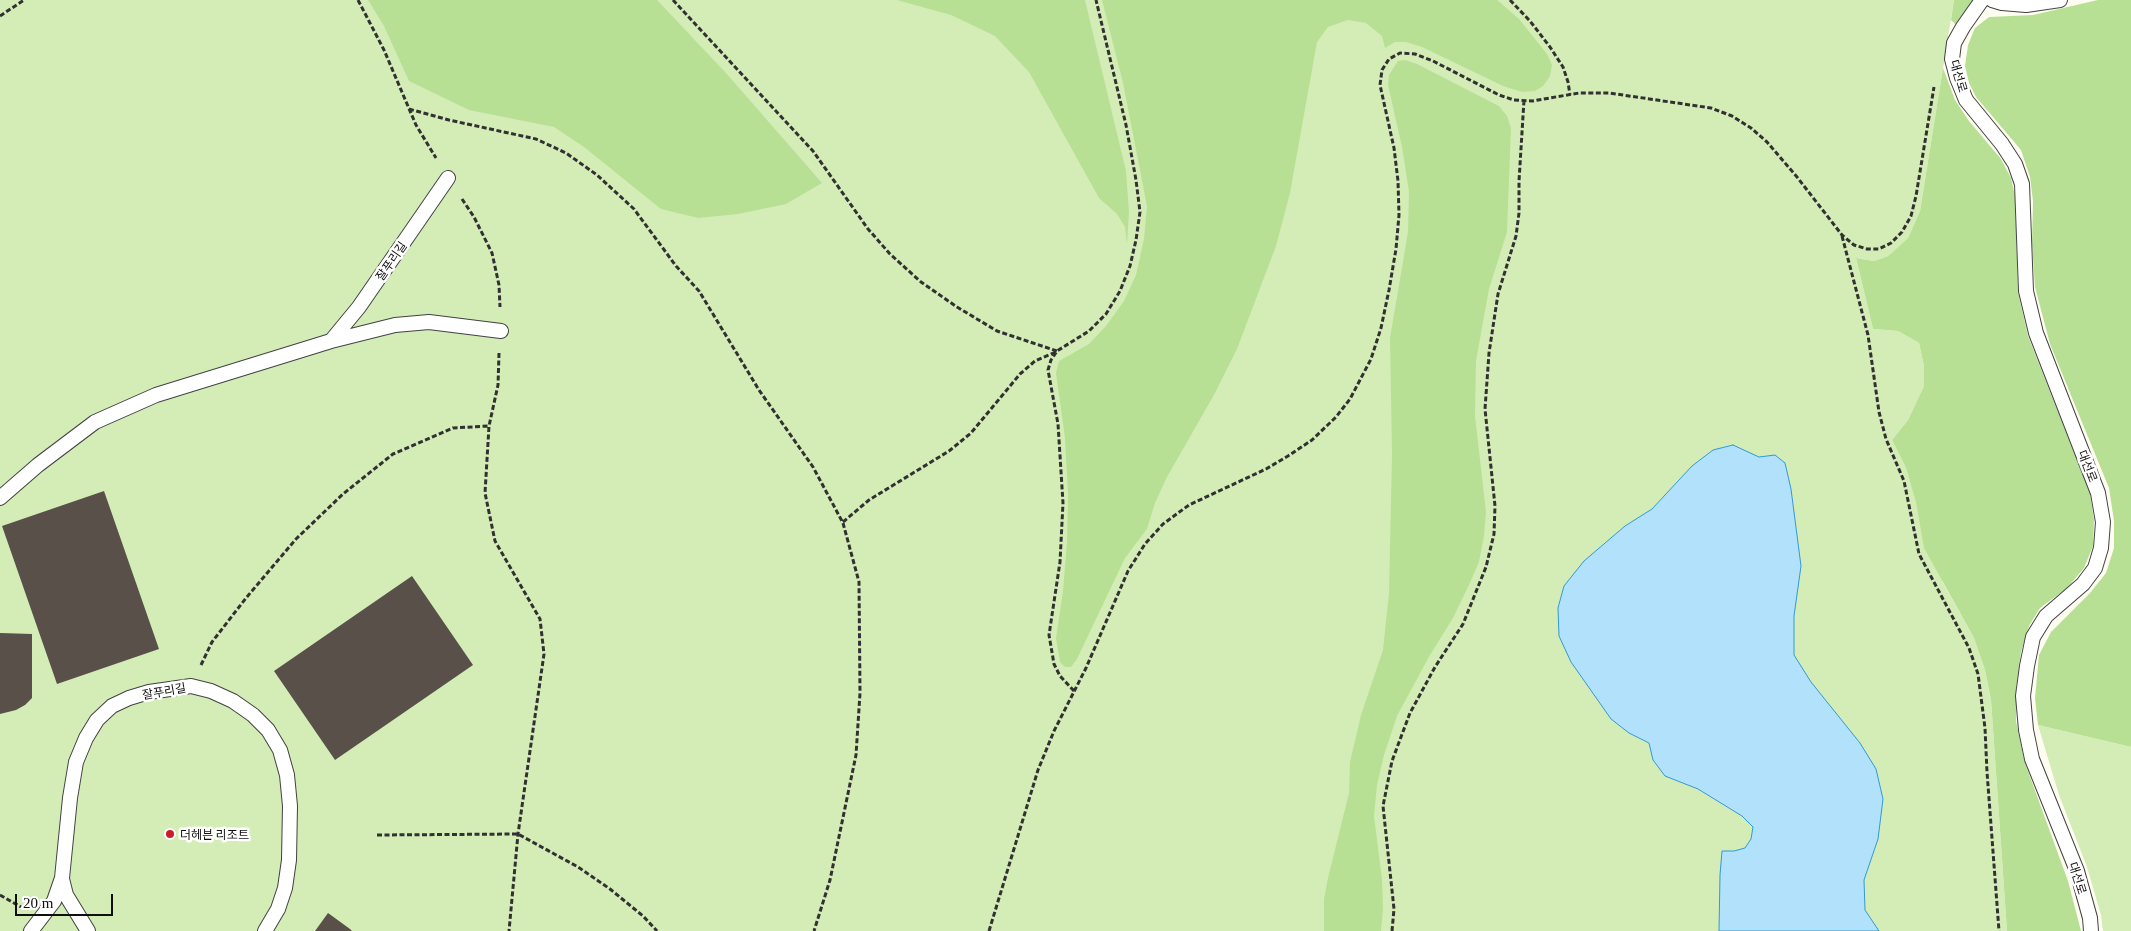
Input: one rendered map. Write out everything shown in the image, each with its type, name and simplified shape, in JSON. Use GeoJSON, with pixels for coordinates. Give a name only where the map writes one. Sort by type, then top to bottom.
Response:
{"type":"FeatureCollection","features":[{"type":"Feature","properties":{"kind":"lane","name":"대선로"},"geometry":{"type":"LineString","coordinates":[[1982,0],[1962,27],[1954,43],[1952,59],[1966,100],[2002,144],[2015,164],[2022,184],[2026,291],[2036,333],[2098,493],[2103,522],[2101,548],[2095,568],[2083,584],[2046,616],[2033,638],[2023,696],[2026,730],[2032,759],[2076,871],[2090,918],[2091,931]]}},
{"type":"Feature","properties":{"kind":"lane"},"geometry":{"type":"LineString","coordinates":[[1992,0],[2002,4],[2026,5],[2060,0]]}},
{"type":"Feature","properties":{"kind":"lane","name":"잘푸리길"},"geometry":{"type":"LineString","coordinates":[[330,341],[359,307],[448,178]]}},
{"type":"Feature","properties":{"kind":"lane"},"geometry":{"type":"LineString","coordinates":[[0,498],[38,465],[95,422],[156,396],[330,341],[395,324],[429,322],[501,331]]}},
{"type":"Feature","properties":{"kind":"lane","name":"잘푸리길"},"geometry":{"type":"LineString","coordinates":[[31,931],[54,902],[62,878],[70,798],[76,762],[86,738],[98,720],[112,706],[149,692],[191,686],[211,691],[233,701],[268,730],[280,750],[287,775],[289,798],[289,860],[285,888],[278,909],[265,931]]}},
{"type":"Feature","properties":{"kind":"lane","name":"잘푸리길"},"geometry":{"type":"LineString","coordinates":[[62,878],[70,904],[88,931]]}},
{"type":"Feature","properties":{"kind":"path"},"geometry":{"type":"LineString","coordinates":[[0,16],[24,0]]}},
{"type":"Feature","properties":{"kind":"path"},"geometry":{"type":"LineString","coordinates":[[358,0],[384,50],[416,125],[474,217],[492,253],[499,285],[501,331],[498,385],[489,426],[485,492],[496,541],[540,619],[544,654],[518,834],[509,931]]}},
{"type":"Feature","properties":{"kind":"path"},"geometry":{"type":"LineString","coordinates":[[673,0],[813,152],[868,229],[890,254],[921,282],[957,307],[997,331],[1057,352]]}},
{"type":"Feature","properties":{"kind":"path"},"geometry":{"type":"LineString","coordinates":[[843,523],[868,500],[956,445],[971,433],[1020,374],[1035,361],[1057,352],[1089,332],[1106,314],[1120,291],[1130,266],[1140,212],[1126,126],[1096,0]]}},
{"type":"Feature","properties":{"kind":"path"},"geometry":{"type":"LineString","coordinates":[[1510,0],[1530,21],[1555,54],[1563,67],[1570,95]]}},
{"type":"Feature","properties":{"kind":"path"},"geometry":{"type":"LineString","coordinates":[[989,931],[1038,770],[1054,731],[1086,668],[1128,572],[1145,544],[1163,524],[1188,506],[1266,468],[1312,440],[1336,417],[1350,399],[1361,380],[1381,328],[1396,249],[1399,215],[1398,181],[1394,148],[1380,84],[1382,70],[1389,59],[1400,54],[1415,54],[1514,100],[1609,93],[1711,108],[1732,116],[1751,128],[1767,142],[1842,235],[1854,245],[1867,249],[1879,249],[1891,243],[1902,232],[1911,216],[1934,86]]}},
{"type":"Feature","properties":{"kind":"path"},"geometry":{"type":"LineString","coordinates":[[1392,931],[1394,909],[1382,806],[1392,761],[1410,713],[1435,667],[1464,624],[1486,567],[1494,534],[1495,506],[1485,409],[1488,353],[1498,294],[1516,236],[1519,212],[1524,100]]}},
{"type":"Feature","properties":{"kind":"path"},"geometry":{"type":"LineString","coordinates":[[410,109],[449,120],[536,139],[574,158],[597,175],[634,209],[676,266],[699,291],[759,390],[813,467],[843,523],[859,582],[860,693],[856,755],[830,880],[814,931]]}},
{"type":"Feature","properties":{"kind":"path"},"geometry":{"type":"LineString","coordinates":[[1842,235],[1868,335],[1879,412],[1886,439],[1904,481],[1919,554],[1969,648],[1978,674],[1986,728],[1987,772],[1999,931]]}},
{"type":"Feature","properties":{"kind":"path"},"geometry":{"type":"LineString","coordinates":[[1057,352],[1051,360],[1048,370],[1058,424],[1062,503],[1060,562],[1049,635],[1054,664],[1060,676],[1074,691]]}},
{"type":"Feature","properties":{"kind":"path"},"geometry":{"type":"LineString","coordinates":[[191,686],[212,642],[246,598],[296,539],[343,494],[393,454],[454,428],[489,426]]}},
{"type":"Feature","properties":{"kind":"path"},"geometry":{"type":"LineString","coordinates":[[377,835],[518,834],[570,862],[610,889],[643,916],[657,931]]}},
{"type":"Feature","properties":{"kind":"path"},"geometry":{"type":"LineString","coordinates":[[0,894],[23,908]]}},
{"type":"Feature","properties":{"kind":"green space"},"geometry":{"type":"Polygon","coordinates":[[[0,0],[1954,0],[1920,211],[1908,238],[1888,256],[1874,261],[1856,258],[1873,329],[1898,331],[1919,343],[1924,366],[1924,386],[1908,420],[1892,440],[1906,468],[1943,583],[1974,638],[1985,670],[1991,700],[2007,931],[0,931],[0,0]]]}},
{"type":"Feature","properties":{"kind":"green space"},"geometry":{"type":"Polygon","coordinates":[[[368,0],[657,0],[726,73],[822,183],[786,204],[738,214],[698,218],[661,209],[584,147],[554,127],[469,110],[409,81],[384,26],[368,0]]]}},
{"type":"Feature","properties":{"kind":"green space"},"geometry":{"type":"Polygon","coordinates":[[[897,0],[1085,0],[1126,171],[1129,212],[1127,244],[1125,227],[1117,214],[1099,198],[1029,72],[995,36],[951,15],[897,0]]]}},
{"type":"Feature","properties":{"kind":"green space"},"geometry":{"type":"Polygon","coordinates":[[[1102,0],[1497,0],[1519,19],[1547,54],[1552,65],[1550,76],[1543,86],[1535,91],[1522,92],[1503,86],[1422,47],[1406,42],[1395,42],[1385,48],[1382,36],[1366,23],[1348,20],[1328,27],[1317,42],[1290,193],[1276,246],[1237,349],[1215,393],[1167,477],[1155,503],[1147,529],[1125,558],[1077,659],[1071,667],[1065,667],[1060,662],[1056,638],[1063,591],[1068,495],[1065,438],[1056,373],[1059,361],[1089,344],[1106,326],[1124,301],[1136,275],[1144,239],[1147,206],[1123,83],[1102,0]]]}},
{"type":"Feature","properties":{"kind":"green space"},"geometry":{"type":"Polygon","coordinates":[[[1954,0],[1973,0],[1959,23],[1955,24],[1951,20],[1954,0]]]}},
{"type":"Feature","properties":{"kind":"green space"},"geometry":{"type":"Polygon","coordinates":[[[2098,0],[2131,0],[2131,747],[2038,725],[2035,698],[2039,655],[2051,632],[2090,593],[2106,573],[2114,548],[2114,521],[2109,488],[2050,344],[2035,287],[2032,244],[2033,201],[2030,177],[2021,150],[1976,97],[1969,83],[1965,66],[1968,45],[1975,28],[1989,17],[2033,15],[2098,0]]]}},
{"type":"Feature","properties":{"kind":"green space"},"geometry":{"type":"Polygon","coordinates":[[[1405,60],[1417,64],[1499,106],[1507,116],[1511,128],[1507,232],[1489,289],[1476,361],[1475,416],[1486,512],[1484,536],[1479,562],[1468,587],[1453,618],[1430,655],[1397,716],[1384,755],[1377,785],[1374,816],[1382,879],[1383,908],[1381,931],[1324,931],[1324,899],[1349,793],[1350,762],[1361,715],[1383,650],[1389,593],[1392,455],[1390,338],[1408,232],[1409,192],[1402,147],[1388,85],[1389,75],[1398,61],[1405,60]]]}},
{"type":"Feature","properties":{"kind":"green space"},"geometry":{"type":"Polygon","coordinates":[[[1943,68],[1955,100],[1969,121],[2001,159],[2011,178],[2015,196],[2018,292],[2028,336],[2090,493],[2094,520],[2093,546],[2084,568],[2067,588],[2040,608],[2029,626],[2021,652],[2016,689],[2016,721],[2025,763],[2068,881],[2081,931],[2007,931],[1991,700],[1985,670],[1974,638],[1924,548],[1916,502],[1906,468],[1892,440],[1908,420],[1924,386],[1924,366],[1919,343],[1898,331],[1873,329],[1856,258],[1874,261],[1888,256],[1908,238],[1920,211],[1943,68]]]}},
{"type":"Feature","properties":{"kind":"green space"},"geometry":{"type":"Polygon","coordinates":[[[2038,725],[2131,747],[2131,931],[2103,931],[2101,915],[2087,867],[2059,795],[2038,725]]]}},
{"type":"Feature","properties":{"kind":"water"},"geometry":{"type":"Polygon","coordinates":[[[1733,445],[1759,457],[1775,455],[1785,463],[1791,489],[1801,566],[1794,616],[1794,655],[1811,682],[1860,743],[1876,769],[1883,799],[1878,839],[1864,880],[1865,910],[1879,931],[1719,931],[1722,851],[1734,851],[1745,848],[1751,839],[1753,827],[1742,816],[1698,789],[1665,776],[1653,760],[1649,743],[1629,733],[1611,719],[1571,662],[1559,636],[1558,608],[1564,586],[1584,561],[1625,526],[1652,509],[1692,466],[1713,450],[1733,445]]]}},
{"type":"Feature","properties":{"kind":"building"},"geometry":{"type":"Polygon","coordinates":[[[104,491],[159,649],[57,684],[2,526],[104,491]]]}},
{"type":"Feature","properties":{"kind":"building"},"geometry":{"type":"Polygon","coordinates":[[[412,576],[473,665],[335,760],[274,671],[412,576]]]}},
{"type":"Feature","properties":{"kind":"building"},"geometry":{"type":"Polygon","coordinates":[[[0,633],[32,634],[32,698],[16,710],[0,714],[0,633]]]}},
{"type":"Feature","properties":{"kind":"building"},"geometry":{"type":"Polygon","coordinates":[[[328,913],[350,929],[352,931],[315,931],[328,913]]]}},
{"type":"Feature","properties":{"kind":"place","name":"더헤븐 리조트"},"geometry":{"type":"Point","coordinates":[170,834]}}]}
